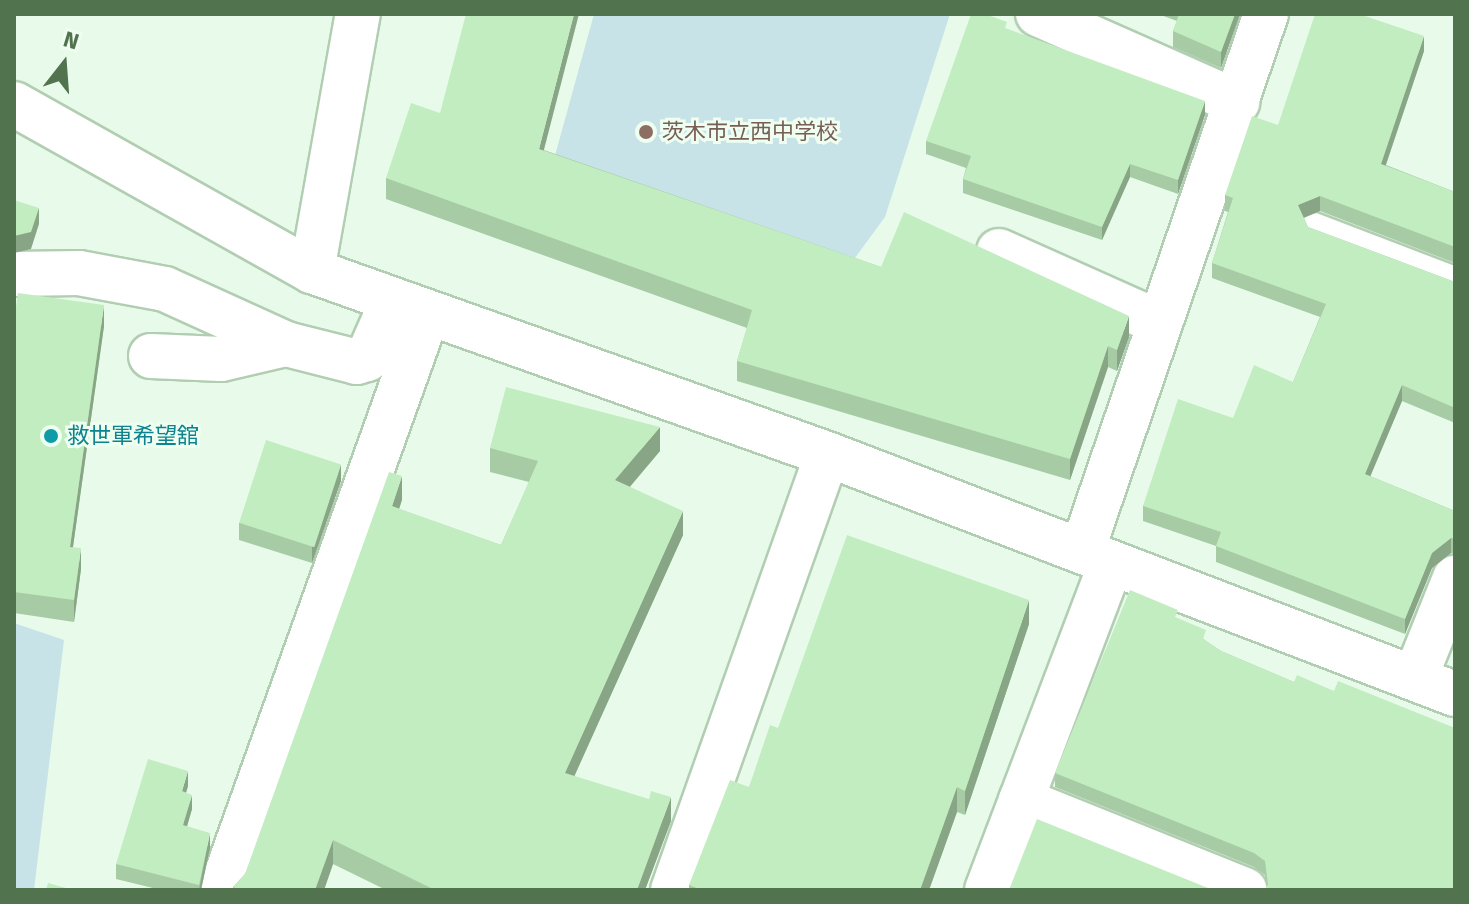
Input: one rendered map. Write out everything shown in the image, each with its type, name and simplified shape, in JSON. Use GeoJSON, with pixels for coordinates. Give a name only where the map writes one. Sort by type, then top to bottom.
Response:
{"type":"FeatureCollection","features":[{"type":"Feature","properties":{"kind":"street"},"geometry":{"type":"LineString","coordinates":[[312,271],[358,14]]}},
{"type":"Feature","properties":{"kind":"street"},"geometry":{"type":"LineString","coordinates":[[1038,14],[1237,102]]}},
{"type":"Feature","properties":{"kind":"street"},"geometry":{"type":"LineString","coordinates":[[987,890],[1021,800],[1096,558],[1160,323],[1266,14]]}},
{"type":"Feature","properties":{"kind":"street"},"geometry":{"type":"LineString","coordinates":[[14,104],[312,271],[827,454],[1455,694]]}},
{"type":"Feature","properties":{"kind":"street"},"geometry":{"type":"LineString","coordinates":[[999,251],[1160,323]]}},
{"type":"Feature","properties":{"kind":"street"},"geometry":{"type":"LineString","coordinates":[[14,274],[79,273],[165,289],[286,344],[367,359],[410,308]]}},
{"type":"Feature","properties":{"kind":"street"},"geometry":{"type":"LineString","coordinates":[[221,890],[410,308]]}},
{"type":"Feature","properties":{"kind":"street"},"geometry":{"type":"LineString","coordinates":[[151,356],[221,359],[286,344]]}},
{"type":"Feature","properties":{"kind":"street"},"geometry":{"type":"LineString","coordinates":[[673,890],[827,454]]}},
{"type":"Feature","properties":{"kind":"street"},"geometry":{"type":"LineString","coordinates":[[1415,678],[1455,578]]}},
{"type":"Feature","properties":{"kind":"street"},"geometry":{"type":"LineString","coordinates":[[1021,800],[1245,890]]}},
{"type":"Feature","properties":{"kind":"lane"},"geometry":{"type":"LineString","coordinates":[[1314,227],[1455,281]]}},
{"type":"Feature","properties":{"kind":"shaded area"},"geometry":{"type":"Polygon","coordinates":[[[594,14],[950,14],[885,217],[852,262],[554,159],[594,14]]]}},
{"type":"Feature","properties":{"kind":"shaded area"},"geometry":{"type":"Polygon","coordinates":[[[14,623],[64,640],[34,890],[14,890],[14,623]]]}},
{"type":"Feature","properties":{"kind":"building"},"geometry":{"type":"Polygon","coordinates":[[[466,14],[574,14],[539,149],[881,267],[904,212],[1129,316],[1117,350],[1108,346],[1070,459],[737,361],[752,310],[386,178],[411,103],[440,113],[466,14]]]}},
{"type":"Feature","properties":{"kind":"building"},"geometry":{"type":"Polygon","coordinates":[[[971,14],[985,14],[1007,22],[1005,28],[1205,101],[1178,180],[1130,164],[1102,227],[963,179],[971,156],[926,141],[971,14]]]}},
{"type":"Feature","properties":{"kind":"building"},"geometry":{"type":"Polygon","coordinates":[[[1179,14],[1235,14],[1221,52],[1173,31],[1179,14]]]}},
{"type":"Feature","properties":{"kind":"building"},"geometry":{"type":"Polygon","coordinates":[[[1315,14],[1359,14],[1424,36],[1381,164],[1455,192],[1455,247],[1320,196],[1298,205],[1308,227],[1455,282],[1455,408],[1402,385],[1365,474],[1455,511],[1455,538],[1432,553],[1405,619],[1216,546],[1221,532],[1143,506],[1178,399],[1233,418],[1254,365],[1293,382],[1326,304],[1212,263],[1233,198],[1225,195],[1252,116],[1278,125],[1315,14]]]}},
{"type":"Feature","properties":{"kind":"building"},"geometry":{"type":"Polygon","coordinates":[[[14,200],[39,208],[31,232],[14,236],[14,200]]]}},
{"type":"Feature","properties":{"kind":"building","name":"救世軍希望舘"},"geometry":{"type":"Polygon","coordinates":[[[18,293],[104,305],[70,547],[81,548],[74,600],[14,592],[14,320],[18,293]]]}},
{"type":"Feature","properties":{"kind":"building"},"geometry":{"type":"Polygon","coordinates":[[[506,387],[660,427],[615,480],[683,511],[565,773],[649,799],[651,791],[671,797],[637,890],[435,890],[333,840],[315,890],[241,890],[233,887],[245,874],[389,472],[402,476],[392,506],[501,545],[538,461],[490,448],[506,387]]]}},
{"type":"Feature","properties":{"kind":"building"},"geometry":{"type":"Polygon","coordinates":[[[266,440],[341,464],[314,547],[239,523],[266,440]]]}},
{"type":"Feature","properties":{"kind":"building"},"geometry":{"type":"Polygon","coordinates":[[[847,535],[1029,600],[965,791],[957,787],[920,890],[702,890],[689,885],[730,780],[749,787],[770,725],[778,728],[847,535]]]}},
{"type":"Feature","properties":{"kind":"building"},"geometry":{"type":"Polygon","coordinates":[[[1130,590],[1178,610],[1175,617],[1206,630],[1203,639],[1221,651],[1294,682],[1297,675],[1334,691],[1338,681],[1455,728],[1455,890],[1264,890],[1268,885],[1265,861],[1254,853],[1055,773],[1130,590]]]}},
{"type":"Feature","properties":{"kind":"building"},"geometry":{"type":"Polygon","coordinates":[[[148,759],[188,771],[182,791],[192,795],[183,825],[210,833],[199,885],[116,864],[148,759]]]}},
{"type":"Feature","properties":{"kind":"building"},"geometry":{"type":"Polygon","coordinates":[[[1037,819],[1213,890],[1009,890],[1037,819]]]}},
{"type":"Feature","properties":{"kind":"building"},"geometry":{"type":"Polygon","coordinates":[[[48,883],[73,890],[46,890],[48,883]]]}},
{"type":"Feature","properties":{"kind":"place","name":"茨木市立西中学校"},"geometry":{"type":"Point","coordinates":[646,132]}},
{"type":"Feature","properties":{"kind":"place","name":"救世軍希望舘"},"geometry":{"type":"Point","coordinates":[51,436]}}]}
